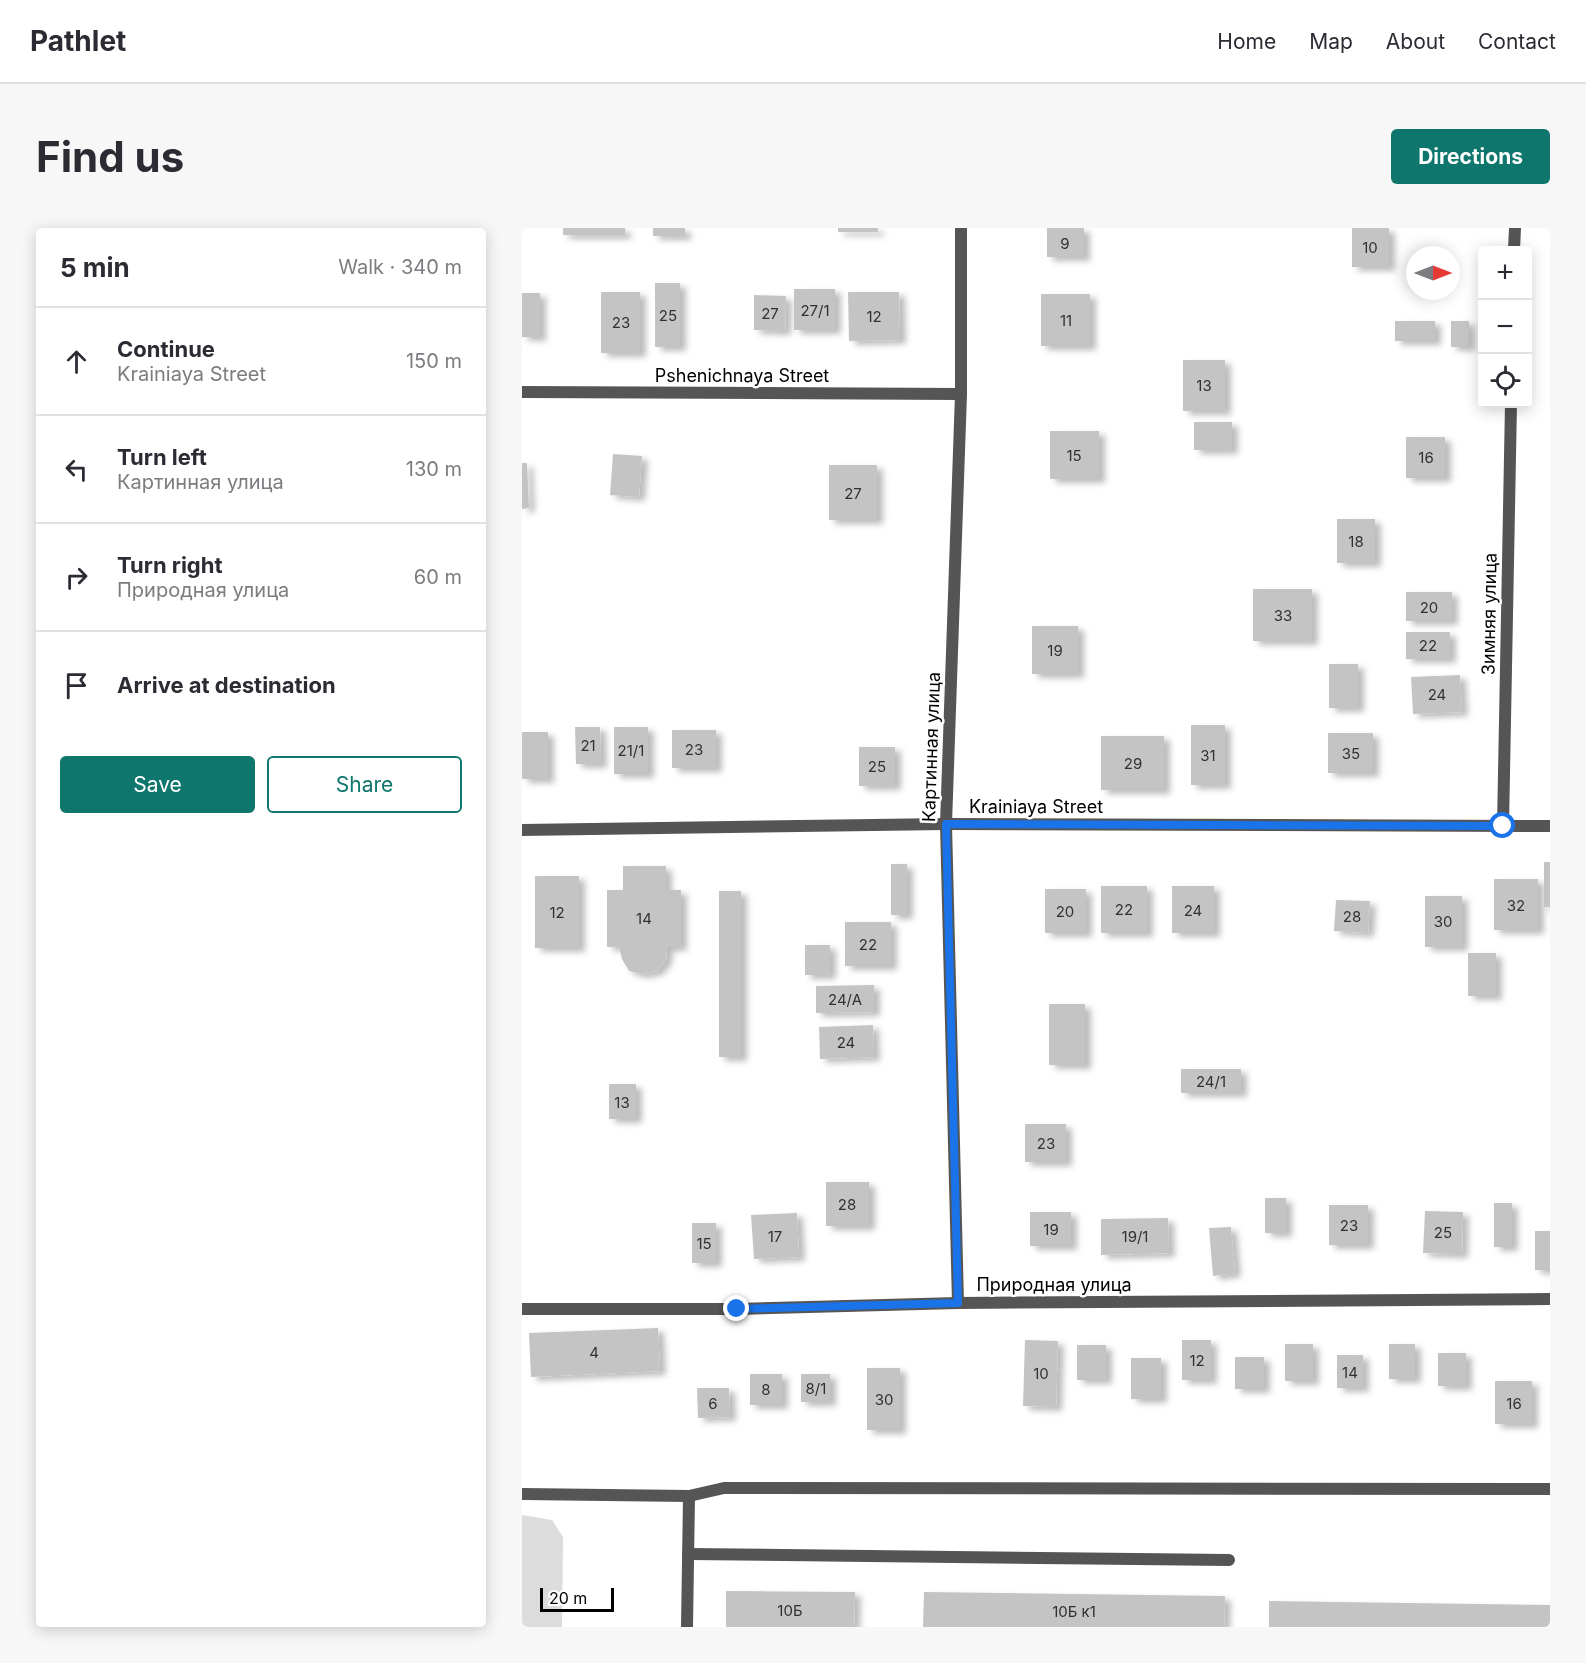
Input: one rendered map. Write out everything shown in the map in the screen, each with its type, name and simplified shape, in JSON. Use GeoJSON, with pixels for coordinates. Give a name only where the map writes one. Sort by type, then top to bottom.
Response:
{"type":"FeatureCollection","features":[{"type":"Feature","properties":{"kind":"street","name":"Картинная улица"},"geometry":{"type":"LineString","coordinates":[[958,1303],[946,824],[961,394],[961,228]]}},
{"type":"Feature","properties":{"kind":"street"},"geometry":{"type":"LineString","coordinates":[[1514,246],[1515,228]]}},
{"type":"Feature","properties":{"kind":"street","name":"Pshenichnaya Street"},"geometry":{"type":"LineString","coordinates":[[522,392],[961,394]]}},
{"type":"Feature","properties":{"kind":"street","name":"Зимняя улица"},"geometry":{"type":"LineString","coordinates":[[1503,826],[1511,408]]}},
{"type":"Feature","properties":{"kind":"street","name":"Krainiaya Street"},"geometry":{"type":"LineString","coordinates":[[522,830],[946,824],[1550,826]]}},
{"type":"Feature","properties":{"kind":"street","name":"Природная улица"},"geometry":{"type":"LineString","coordinates":[[522,1309],[737,1309],[958,1303],[1550,1299]]}},
{"type":"Feature","properties":{"kind":"street"},"geometry":{"type":"LineString","coordinates":[[522,1494],[689,1496],[724,1488],[1550,1489]]}},
{"type":"Feature","properties":{"kind":"street"},"geometry":{"type":"LineString","coordinates":[[687,1627],[689,1496]]}},
{"type":"Feature","properties":{"kind":"street"},"geometry":{"type":"LineString","coordinates":[[688,1554],[1229,1560]]}},
{"type":"Feature","properties":{"kind":"shaded area"},"geometry":{"type":"Polygon","coordinates":[[[522,1515],[552,1520],[563,1537],[562,1627],[522,1627],[522,1515]]]}},
{"type":"Feature","properties":{"kind":"building"},"geometry":{"type":"Polygon","coordinates":[[[563,228],[625,228],[625,235],[563,235],[563,228]]]}},
{"type":"Feature","properties":{"kind":"building"},"geometry":{"type":"Polygon","coordinates":[[[653,228],[685,228],[685,236],[653,236],[653,228]]]}},
{"type":"Feature","properties":{"kind":"building"},"geometry":{"type":"Polygon","coordinates":[[[838,228],[878,228],[878,232],[838,232],[838,228]]]}},
{"type":"Feature","properties":{"kind":"building"},"geometry":{"type":"Polygon","coordinates":[[[1047,228],[1084,228],[1084,257],[1047,257],[1047,228]]]}},
{"type":"Feature","properties":{"kind":"building"},"geometry":{"type":"Polygon","coordinates":[[[1352,228],[1389,228],[1389,267],[1352,267],[1352,228]]]}},
{"type":"Feature","properties":{"kind":"building"},"geometry":{"type":"Polygon","coordinates":[[[655,283],[680,283],[680,347],[655,347],[655,283]]]}},
{"type":"Feature","properties":{"kind":"building"},"geometry":{"type":"Polygon","coordinates":[[[794,289],[835,289],[835,330],[794,330],[794,289]]]}},
{"type":"Feature","properties":{"kind":"building"},"geometry":{"type":"Polygon","coordinates":[[[601,292],[640,292],[640,353],[601,353],[601,292]]]}},
{"type":"Feature","properties":{"kind":"building"},"geometry":{"type":"Polygon","coordinates":[[[848,292],[899,292],[900,340],[849,341],[848,292]]]}},
{"type":"Feature","properties":{"kind":"building"},"geometry":{"type":"Polygon","coordinates":[[[522,293],[540,293],[540,337],[522,337],[522,293]]]}},
{"type":"Feature","properties":{"kind":"building"},"geometry":{"type":"Polygon","coordinates":[[[1041,294],[1090,294],[1090,346],[1041,346],[1041,294]]]}},
{"type":"Feature","properties":{"kind":"building"},"geometry":{"type":"Polygon","coordinates":[[[754,295],[786,296],[785,331],[754,330],[754,295]]]}},
{"type":"Feature","properties":{"kind":"building"},"geometry":{"type":"Polygon","coordinates":[[[1395,321],[1435,321],[1435,341],[1395,341],[1395,321]]]}},
{"type":"Feature","properties":{"kind":"building"},"geometry":{"type":"Polygon","coordinates":[[[1451,321],[1469,321],[1469,347],[1451,347],[1451,321]]]}},
{"type":"Feature","properties":{"kind":"building"},"geometry":{"type":"Polygon","coordinates":[[[1183,360],[1225,360],[1225,411],[1183,411],[1183,360]]]}},
{"type":"Feature","properties":{"kind":"building"},"geometry":{"type":"Polygon","coordinates":[[[1194,422],[1232,422],[1232,450],[1194,450],[1194,422]]]}},
{"type":"Feature","properties":{"kind":"building"},"geometry":{"type":"Polygon","coordinates":[[[1050,431],[1099,431],[1099,479],[1050,479],[1050,431]]]}},
{"type":"Feature","properties":{"kind":"building"},"geometry":{"type":"Polygon","coordinates":[[[1406,437],[1445,437],[1445,478],[1406,478],[1406,437]]]}},
{"type":"Feature","properties":{"kind":"building"},"geometry":{"type":"Polygon","coordinates":[[[613,454],[642,456],[639,497],[610,495],[613,454]]]}},
{"type":"Feature","properties":{"kind":"building"},"geometry":{"type":"Polygon","coordinates":[[[522,463],[527,463],[529,508],[522,509],[522,463]]]}},
{"type":"Feature","properties":{"kind":"building"},"geometry":{"type":"Polygon","coordinates":[[[829,465],[877,465],[877,520],[829,520],[829,465]]]}},
{"type":"Feature","properties":{"kind":"building"},"geometry":{"type":"Polygon","coordinates":[[[1337,519],[1375,519],[1375,563],[1337,563],[1337,519]]]}},
{"type":"Feature","properties":{"kind":"building"},"geometry":{"type":"Polygon","coordinates":[[[1253,589],[1312,589],[1312,641],[1253,641],[1253,589]]]}},
{"type":"Feature","properties":{"kind":"building"},"geometry":{"type":"Polygon","coordinates":[[[1406,592],[1452,592],[1452,621],[1406,621],[1406,592]]]}},
{"type":"Feature","properties":{"kind":"building"},"geometry":{"type":"Polygon","coordinates":[[[1032,626],[1078,626],[1078,674],[1032,674],[1032,626]]]}},
{"type":"Feature","properties":{"kind":"building"},"geometry":{"type":"Polygon","coordinates":[[[1406,632],[1450,632],[1450,659],[1406,659],[1406,632]]]}},
{"type":"Feature","properties":{"kind":"building"},"geometry":{"type":"Polygon","coordinates":[[[1329,664],[1358,664],[1358,708],[1329,708],[1329,664]]]}},
{"type":"Feature","properties":{"kind":"building"},"geometry":{"type":"Polygon","coordinates":[[[1460,675],[1462,712],[1413,714],[1411,677],[1460,675]]]}},
{"type":"Feature","properties":{"kind":"building"},"geometry":{"type":"Polygon","coordinates":[[[1191,725],[1225,725],[1225,785],[1191,785],[1191,725]]]}},
{"type":"Feature","properties":{"kind":"building"},"geometry":{"type":"Polygon","coordinates":[[[575,727],[600,727],[601,764],[576,764],[575,727]]]}},
{"type":"Feature","properties":{"kind":"building"},"geometry":{"type":"Polygon","coordinates":[[[614,727],[648,727],[648,774],[614,774],[614,727]]]}},
{"type":"Feature","properties":{"kind":"building"},"geometry":{"type":"Polygon","coordinates":[[[672,730],[716,730],[716,768],[672,768],[672,730]]]}},
{"type":"Feature","properties":{"kind":"building"},"geometry":{"type":"Polygon","coordinates":[[[522,732],[548,732],[548,779],[522,779],[522,732]]]}},
{"type":"Feature","properties":{"kind":"building"},"geometry":{"type":"Polygon","coordinates":[[[1328,733],[1373,733],[1373,773],[1328,773],[1328,733]]]}},
{"type":"Feature","properties":{"kind":"building"},"geometry":{"type":"Polygon","coordinates":[[[1101,736],[1164,736],[1164,790],[1101,790],[1101,736]]]}},
{"type":"Feature","properties":{"kind":"building"},"geometry":{"type":"Polygon","coordinates":[[[859,747],[895,747],[895,786],[859,786],[859,747]]]}},
{"type":"Feature","properties":{"kind":"building"},"geometry":{"type":"Polygon","coordinates":[[[1544,862],[1550,862],[1550,907],[1544,907],[1544,862]]]}},
{"type":"Feature","properties":{"kind":"building"},"geometry":{"type":"Polygon","coordinates":[[[891,864],[907,864],[907,915],[891,915],[891,864]]]}},
{"type":"Feature","properties":{"kind":"building"},"geometry":{"type":"Polygon","coordinates":[[[623,866],[666,866],[666,890],[681,890],[681,947],[667,947],[666,960],[657,971],[642,974],[629,971],[622,959],[619,947],[607,947],[607,890],[623,890],[623,866]]]}},
{"type":"Feature","properties":{"kind":"building"},"geometry":{"type":"Polygon","coordinates":[[[535,876],[579,876],[579,948],[535,948],[535,876]]]}},
{"type":"Feature","properties":{"kind":"building"},"geometry":{"type":"Polygon","coordinates":[[[1494,879],[1538,879],[1538,930],[1494,930],[1494,879]]]}},
{"type":"Feature","properties":{"kind":"building"},"geometry":{"type":"Polygon","coordinates":[[[1101,886],[1147,886],[1147,933],[1101,933],[1101,886]]]}},
{"type":"Feature","properties":{"kind":"building"},"geometry":{"type":"Polygon","coordinates":[[[1172,886],[1214,886],[1214,933],[1172,933],[1172,886]]]}},
{"type":"Feature","properties":{"kind":"building"},"geometry":{"type":"Polygon","coordinates":[[[1045,889],[1086,889],[1086,933],[1045,933],[1045,889]]]}},
{"type":"Feature","properties":{"kind":"building"},"geometry":{"type":"Polygon","coordinates":[[[719,891],[741,891],[741,1057],[719,1057],[719,891]]]}},
{"type":"Feature","properties":{"kind":"building"},"geometry":{"type":"Polygon","coordinates":[[[1425,896],[1462,896],[1462,947],[1425,947],[1425,896]]]}},
{"type":"Feature","properties":{"kind":"building"},"geometry":{"type":"Polygon","coordinates":[[[1336,900],[1370,901],[1368,933],[1334,931],[1336,900]]]}},
{"type":"Feature","properties":{"kind":"building"},"geometry":{"type":"Polygon","coordinates":[[[845,922],[891,922],[891,966],[845,966],[845,922]]]}},
{"type":"Feature","properties":{"kind":"building"},"geometry":{"type":"Polygon","coordinates":[[[805,945],[830,945],[830,975],[805,975],[805,945]]]}},
{"type":"Feature","properties":{"kind":"building"},"geometry":{"type":"Polygon","coordinates":[[[1468,953],[1496,953],[1496,996],[1468,996],[1468,953]]]}},
{"type":"Feature","properties":{"kind":"building"},"geometry":{"type":"Polygon","coordinates":[[[874,985],[874,1012],[816,1013],[816,986],[874,985]]]}},
{"type":"Feature","properties":{"kind":"building"},"geometry":{"type":"Polygon","coordinates":[[[1049,1004],[1085,1004],[1085,1065],[1049,1065],[1049,1004]]]}},
{"type":"Feature","properties":{"kind":"building"},"geometry":{"type":"Polygon","coordinates":[[[873,1025],[874,1057],[820,1059],[819,1027],[873,1025]]]}},
{"type":"Feature","properties":{"kind":"building"},"geometry":{"type":"Polygon","coordinates":[[[1181,1069],[1241,1069],[1241,1093],[1181,1093],[1181,1069]]]}},
{"type":"Feature","properties":{"kind":"building"},"geometry":{"type":"Polygon","coordinates":[[[609,1084],[636,1084],[636,1119],[609,1119],[609,1084]]]}},
{"type":"Feature","properties":{"kind":"building"},"geometry":{"type":"Polygon","coordinates":[[[1025,1124],[1066,1124],[1066,1162],[1025,1162],[1025,1124]]]}},
{"type":"Feature","properties":{"kind":"building"},"geometry":{"type":"Polygon","coordinates":[[[826,1182],[869,1182],[869,1226],[826,1226],[826,1182]]]}},
{"type":"Feature","properties":{"kind":"building"},"geometry":{"type":"Polygon","coordinates":[[[1265,1198],[1286,1198],[1286,1233],[1265,1233],[1265,1198]]]}},
{"type":"Feature","properties":{"kind":"building"},"geometry":{"type":"Polygon","coordinates":[[[1494,1203],[1512,1203],[1512,1247],[1494,1247],[1494,1203]]]}},
{"type":"Feature","properties":{"kind":"building"},"geometry":{"type":"Polygon","coordinates":[[[1329,1205],[1368,1205],[1368,1245],[1329,1245],[1329,1205]]]}},
{"type":"Feature","properties":{"kind":"building"},"geometry":{"type":"Polygon","coordinates":[[[1425,1211],[1463,1212],[1462,1254],[1423,1253],[1425,1211]]]}},
{"type":"Feature","properties":{"kind":"building"},"geometry":{"type":"Polygon","coordinates":[[[1030,1212],[1071,1212],[1071,1246],[1030,1246],[1030,1212]]]}},
{"type":"Feature","properties":{"kind":"building"},"geometry":{"type":"Polygon","coordinates":[[[797,1213],[799,1257],[754,1259],[751,1215],[797,1213]]]}},
{"type":"Feature","properties":{"kind":"building"},"geometry":{"type":"Polygon","coordinates":[[[1168,1218],[1169,1253],[1101,1255],[1101,1219],[1168,1218]]]}},
{"type":"Feature","properties":{"kind":"building"},"geometry":{"type":"Polygon","coordinates":[[[692,1223],[716,1223],[716,1263],[692,1263],[692,1223]]]}},
{"type":"Feature","properties":{"kind":"building"},"geometry":{"type":"Polygon","coordinates":[[[1231,1227],[1235,1273],[1213,1276],[1209,1228],[1231,1227]]]}},
{"type":"Feature","properties":{"kind":"building"},"geometry":{"type":"Polygon","coordinates":[[[1535,1231],[1550,1231],[1550,1270],[1535,1270],[1535,1231]]]}},
{"type":"Feature","properties":{"kind":"building"},"geometry":{"type":"Polygon","coordinates":[[[658,1328],[660,1371],[531,1377],[529,1333],[658,1328]]]}},
{"type":"Feature","properties":{"kind":"building"},"geometry":{"type":"Polygon","coordinates":[[[1025,1340],[1058,1341],[1056,1407],[1023,1406],[1025,1340]]]}},
{"type":"Feature","properties":{"kind":"building"},"geometry":{"type":"Polygon","coordinates":[[[1182,1340],[1211,1340],[1211,1380],[1182,1380],[1182,1340]]]}},
{"type":"Feature","properties":{"kind":"building"},"geometry":{"type":"Polygon","coordinates":[[[1285,1344],[1313,1344],[1313,1381],[1285,1381],[1285,1344]]]}},
{"type":"Feature","properties":{"kind":"building"},"geometry":{"type":"Polygon","coordinates":[[[1389,1344],[1415,1344],[1415,1379],[1389,1379],[1389,1344]]]}},
{"type":"Feature","properties":{"kind":"building"},"geometry":{"type":"Polygon","coordinates":[[[1077,1345],[1106,1345],[1106,1380],[1077,1380],[1077,1345]]]}},
{"type":"Feature","properties":{"kind":"building"},"geometry":{"type":"Polygon","coordinates":[[[1438,1353],[1466,1353],[1466,1386],[1438,1386],[1438,1353]]]}},
{"type":"Feature","properties":{"kind":"building"},"geometry":{"type":"Polygon","coordinates":[[[1337,1355],[1363,1355],[1363,1388],[1337,1388],[1337,1355]]]}},
{"type":"Feature","properties":{"kind":"building"},"geometry":{"type":"Polygon","coordinates":[[[1235,1357],[1264,1357],[1264,1389],[1235,1389],[1235,1357]]]}},
{"type":"Feature","properties":{"kind":"building"},"geometry":{"type":"Polygon","coordinates":[[[1131,1358],[1161,1358],[1161,1399],[1131,1399],[1131,1358]]]}},
{"type":"Feature","properties":{"kind":"building"},"geometry":{"type":"Polygon","coordinates":[[[867,1368],[900,1368],[900,1430],[867,1430],[867,1368]]]}},
{"type":"Feature","properties":{"kind":"building"},"geometry":{"type":"Polygon","coordinates":[[[750,1374],[782,1374],[782,1405],[750,1405],[750,1374]]]}},
{"type":"Feature","properties":{"kind":"building"},"geometry":{"type":"Polygon","coordinates":[[[801,1374],[830,1374],[830,1402],[801,1402],[801,1374]]]}},
{"type":"Feature","properties":{"kind":"building"},"geometry":{"type":"Polygon","coordinates":[[[1495,1381],[1532,1381],[1532,1424],[1495,1424],[1495,1381]]]}},
{"type":"Feature","properties":{"kind":"building"},"geometry":{"type":"Polygon","coordinates":[[[697,1388],[729,1388],[730,1417],[698,1418],[697,1388]]]}},
{"type":"Feature","properties":{"kind":"building"},"geometry":{"type":"Polygon","coordinates":[[[726,1591],[855,1592],[854,1627],[726,1627],[726,1591]]]}},
{"type":"Feature","properties":{"kind":"building"},"geometry":{"type":"Polygon","coordinates":[[[924,1592],[1225,1596],[1224,1627],[923,1627],[924,1592]]]}},
{"type":"Feature","properties":{"kind":"building"},"geometry":{"type":"Polygon","coordinates":[[[1269,1601],[1550,1605],[1550,1627],[1269,1627],[1269,1601]]]}},
{"type":"Feature","properties":{"kind":"route"},"geometry":{"type":"LineString","coordinates":[[737,1309],[958,1303],[946,824],[1503,826]]}}]}
